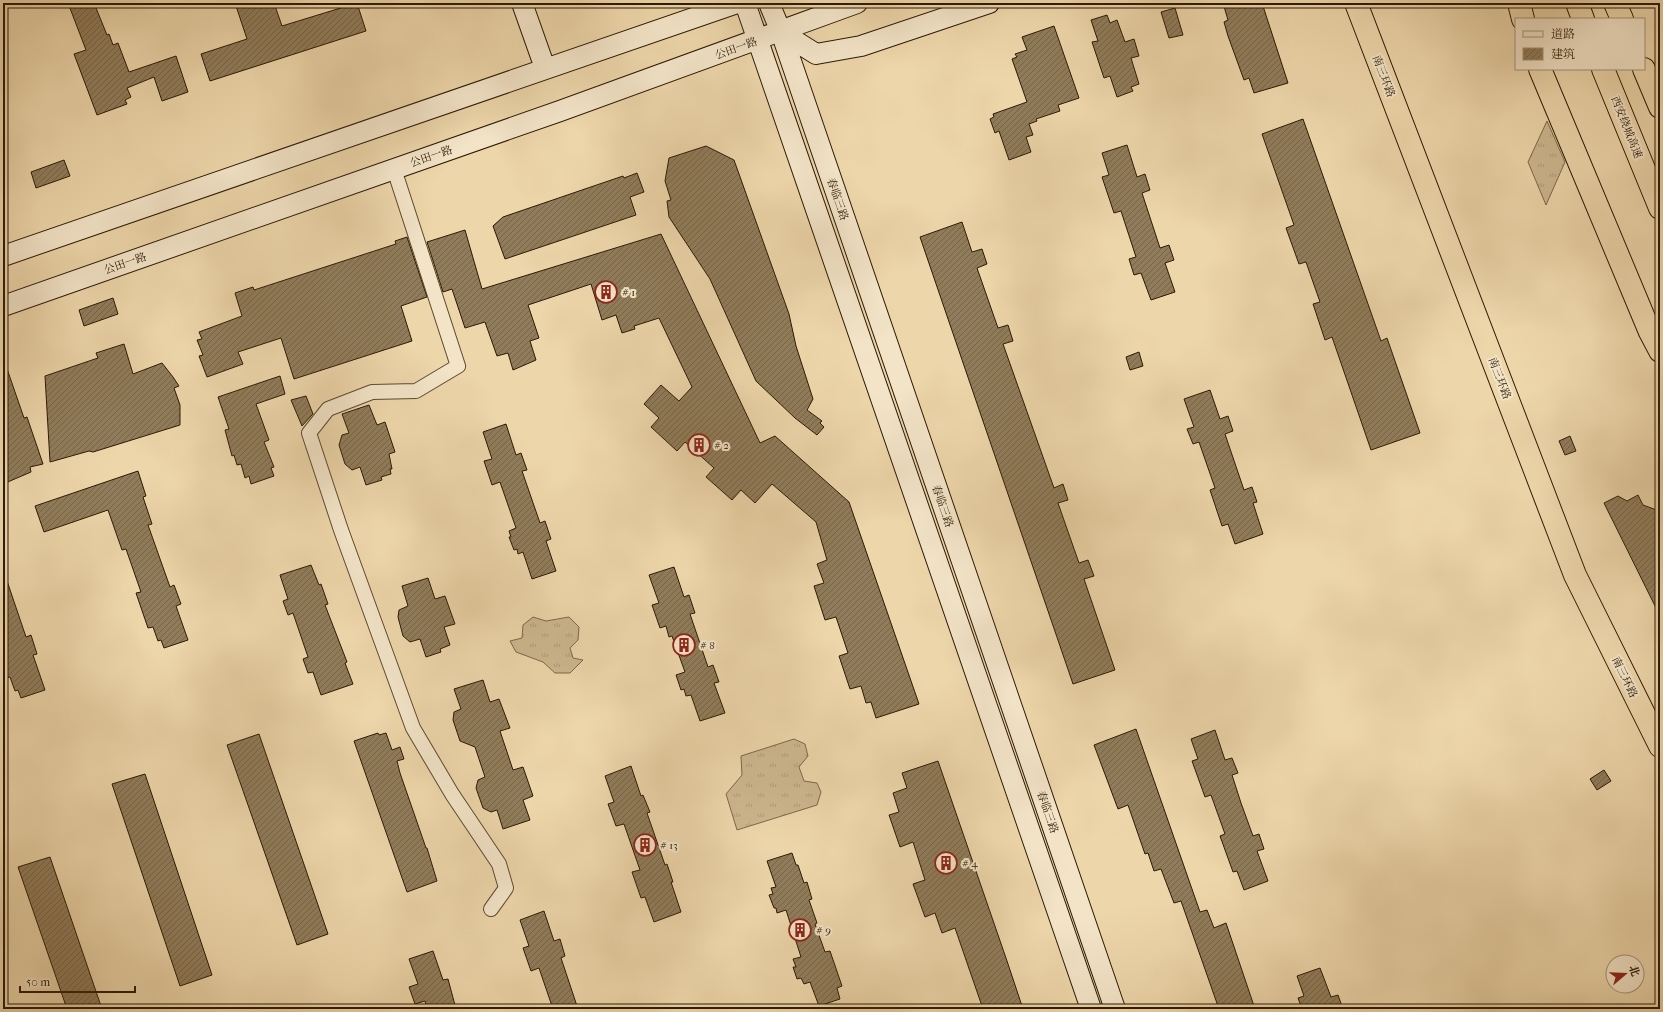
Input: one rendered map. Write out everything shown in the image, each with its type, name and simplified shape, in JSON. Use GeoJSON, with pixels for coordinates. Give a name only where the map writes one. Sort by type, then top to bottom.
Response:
{"type":"FeatureCollection","features":[{"type":"Feature","properties":{"kind":"highway","name":"南三环路"},"geometry":{"type":"LineString","coordinates":[[1356,3],[1575,575],[1660,746]]}},
{"type":"Feature","properties":{"kind":"highway"},"geometry":{"type":"LineString","coordinates":[[1519,3],[1523,18]]}},
{"type":"Feature","properties":{"kind":"highway"},"geometry":{"type":"LineString","coordinates":[[1577,3],[1583,18]]}},
{"type":"Feature","properties":{"kind":"highway"},"geometry":{"type":"LineString","coordinates":[[1616,3],[1622,18]]}},
{"type":"Feature","properties":{"kind":"highway"},"geometry":{"type":"LineString","coordinates":[[1540,70],[1650,332],[1660,352]]}},
{"type":"Feature","properties":{"kind":"highway","name":"西安绕城高速"},"geometry":{"type":"LineString","coordinates":[[1603,70],[1660,208]]}},
{"type":"Feature","properties":{"kind":"highway"},"geometry":{"type":"LineString","coordinates":[[1644,70],[1660,107]]}},
{"type":"Feature","properties":{"kind":"street"},"geometry":{"type":"LineString","coordinates":[[522,3],[545,68]]}},
{"type":"Feature","properties":{"kind":"street"},"geometry":{"type":"LineString","coordinates":[[690,19],[704,3]]}},
{"type":"Feature","properties":{"kind":"street"},"geometry":{"type":"LineString","coordinates":[[3,256],[737,3]]}},
{"type":"Feature","properties":{"kind":"street","name":"春临三路"},"geometry":{"type":"LineString","coordinates":[[745,3],[1092,1009]]}},
{"type":"Feature","properties":{"kind":"street","name":"春临三路"},"geometry":{"type":"LineString","coordinates":[[769,3],[781,32],[1115,1009]]}},
{"type":"Feature","properties":{"kind":"street","name":"公田一路"},"geometry":{"type":"LineString","coordinates":[[3,306],[781,32],[857,3]]}},
{"type":"Feature","properties":{"kind":"street"},"geometry":{"type":"LineString","coordinates":[[781,32],[816,54],[861,46],[989,3]]}},
{"type":"Feature","properties":{"kind":"street"},"geometry":{"type":"LineString","coordinates":[[394,169],[458,366],[416,391],[372,392],[328,409],[309,433],[341,530],[413,728],[452,794],[499,864],[506,888],[491,908]]}},
{"type":"Feature","properties":{"kind":"green space"},"geometry":{"type":"Polygon","coordinates":[[[1547,121],[1565,162],[1546,205],[1528,162],[1547,121]]]}},
{"type":"Feature","properties":{"kind":"green space"},"geometry":{"type":"Polygon","coordinates":[[[533,617],[546,621],[569,617],[579,627],[578,640],[570,648],[573,658],[583,660],[570,673],[555,673],[543,662],[516,652],[510,641],[522,638],[523,625],[533,617]]]}},
{"type":"Feature","properties":{"kind":"green space"},"geometry":{"type":"Polygon","coordinates":[[[794,739],[805,744],[808,756],[799,767],[804,781],[817,783],[821,792],[817,805],[737,830],[726,794],[742,775],[741,756],[794,739]]]}},
{"type":"Feature","properties":{"kind":"building"},"geometry":{"type":"Polygon","coordinates":[[[68,3],[94,3],[107,35],[109,34],[113,45],[118,43],[129,72],[176,56],[188,92],[162,101],[154,77],[127,88],[131,97],[125,100],[127,104],[97,115],[74,54],[86,50],[68,3]]]}},
{"type":"Feature","properties":{"kind":"building"},"geometry":{"type":"Polygon","coordinates":[[[235,3],[274,3],[282,26],[357,3],[366,31],[210,81],[201,54],[247,39],[235,3]]]}},
{"type":"Feature","properties":{"kind":"building"},"geometry":{"type":"Polygon","coordinates":[[[1223,3],[1262,3],[1288,83],[1254,93],[1249,78],[1244,80],[1228,36],[1224,22],[1228,20],[1223,3]]]}},
{"type":"Feature","properties":{"kind":"building"},"geometry":{"type":"Polygon","coordinates":[[[1175,8],[1183,35],[1169,38],[1161,12],[1175,8]]]}},
{"type":"Feature","properties":{"kind":"building"},"geometry":{"type":"Polygon","coordinates":[[[1107,15],[1110,23],[1117,20],[1125,42],[1134,39],[1139,56],[1131,58],[1139,84],[1131,87],[1133,91],[1117,97],[1110,76],[1104,78],[1092,42],[1098,41],[1091,20],[1107,15]]]}},
{"type":"Feature","properties":{"kind":"building"},"geometry":{"type":"Polygon","coordinates":[[[1054,26],[1079,98],[1058,105],[1060,111],[1036,119],[1037,121],[1029,124],[1033,135],[1026,137],[1031,152],[1009,160],[999,131],[995,133],[990,119],[994,117],[993,114],[1027,102],[1012,59],[1017,57],[1015,54],[1027,50],[1022,37],[1054,26]]]}},
{"type":"Feature","properties":{"kind":"building"},"geometry":{"type":"Polygon","coordinates":[[[1303,119],[1381,341],[1387,338],[1420,433],[1371,450],[1332,337],[1325,340],[1313,304],[1320,302],[1306,262],[1299,264],[1286,228],[1294,225],[1262,134],[1303,119]]]}},
{"type":"Feature","properties":{"kind":"building"},"geometry":{"type":"Polygon","coordinates":[[[1127,145],[1137,177],[1145,174],[1150,190],[1142,193],[1160,248],[1169,245],[1174,260],[1165,263],[1175,292],[1151,300],[1141,273],[1134,275],[1129,259],[1136,257],[1121,211],[1114,213],[1102,177],[1109,175],[1102,153],[1127,145]]]}},
{"type":"Feature","properties":{"kind":"building"},"geometry":{"type":"Polygon","coordinates":[[[706,146],[734,160],[789,314],[796,346],[813,399],[807,410],[822,421],[820,423],[824,427],[817,435],[795,418],[756,381],[710,279],[669,217],[667,201],[671,200],[665,181],[669,158],[706,146]]]}},
{"type":"Feature","properties":{"kind":"building"},"geometry":{"type":"Polygon","coordinates":[[[64,160],[70,176],[36,188],[31,172],[64,160]]]}},
{"type":"Feature","properties":{"kind":"building"},"geometry":{"type":"Polygon","coordinates":[[[637,173],[644,192],[630,197],[636,215],[505,259],[493,226],[503,217],[623,176],[624,178],[637,173]]]}},
{"type":"Feature","properties":{"kind":"building"},"geometry":{"type":"Polygon","coordinates":[[[962,222],[972,252],[982,249],[987,264],[977,268],[998,328],[1008,325],[1013,341],[1003,344],[1054,488],[1063,484],[1068,500],[1058,503],[1079,563],[1088,560],[1094,576],[1084,579],[1115,670],[1073,684],[920,237],[962,222]]]}},
{"type":"Feature","properties":{"kind":"building"},"geometry":{"type":"Polygon","coordinates":[[[465,230],[482,289],[661,234],[760,443],[775,436],[849,502],[919,704],[876,718],[871,702],[866,703],[861,686],[850,689],[839,656],[848,653],[836,617],[825,620],[814,586],[824,583],[817,564],[827,560],[816,522],[772,484],[755,503],[741,490],[732,500],[706,477],[714,468],[685,442],[677,451],[651,427],[659,418],[644,404],[661,385],[679,401],[692,387],[659,318],[634,326],[635,329],[622,333],[616,315],[602,320],[591,284],[528,305],[539,338],[530,341],[536,360],[513,370],[508,353],[497,356],[485,322],[465,328],[452,289],[443,292],[427,242],[465,230]]]}},
{"type":"Feature","properties":{"kind":"building"},"geometry":{"type":"Polygon","coordinates":[[[407,237],[427,297],[401,306],[412,341],[294,379],[281,338],[238,352],[243,364],[207,377],[199,356],[203,355],[197,340],[202,339],[199,332],[242,316],[235,293],[253,287],[254,290],[396,244],[395,241],[407,237]]]}},
{"type":"Feature","properties":{"kind":"building"},"geometry":{"type":"Polygon","coordinates":[[[113,298],[118,314],[84,326],[79,310],[113,298]]]}},
{"type":"Feature","properties":{"kind":"building"},"geometry":{"type":"Polygon","coordinates":[[[124,344],[133,374],[162,363],[173,377],[179,386],[174,388],[180,405],[180,425],[93,452],[89,451],[50,462],[45,376],[98,358],[96,353],[124,344]]]}},
{"type":"Feature","properties":{"kind":"building"},"geometry":{"type":"Polygon","coordinates":[[[1139,352],[1143,366],[1130,370],[1126,357],[1139,352]]]}},
{"type":"Feature","properties":{"kind":"building"},"geometry":{"type":"Polygon","coordinates":[[[5,363],[24,418],[27,417],[43,464],[30,467],[31,472],[3,484],[3,364],[5,363]]]}},
{"type":"Feature","properties":{"kind":"building"},"geometry":{"type":"Polygon","coordinates":[[[280,376],[285,394],[256,404],[269,440],[264,442],[274,467],[271,468],[274,476],[251,484],[249,476],[245,478],[241,464],[237,465],[234,455],[232,456],[225,430],[229,429],[218,397],[280,376]]]}},
{"type":"Feature","properties":{"kind":"building"},"geometry":{"type":"Polygon","coordinates":[[[1210,390],[1220,419],[1228,416],[1233,431],[1225,434],[1244,490],[1252,487],[1257,502],[1253,503],[1263,534],[1235,544],[1228,524],[1222,526],[1210,490],[1215,488],[1199,442],[1193,444],[1187,429],[1194,427],[1184,399],[1210,390]]]}},
{"type":"Feature","properties":{"kind":"building"},"geometry":{"type":"Polygon","coordinates":[[[306,396],[313,414],[302,426],[291,400],[306,396]]]}},
{"type":"Feature","properties":{"kind":"building"},"geometry":{"type":"Polygon","coordinates":[[[369,405],[377,425],[385,422],[395,452],[389,454],[392,469],[390,469],[391,474],[381,477],[382,480],[366,485],[360,467],[352,470],[345,464],[339,445],[342,435],[349,433],[342,414],[369,405]]]}},
{"type":"Feature","properties":{"kind":"building"},"geometry":{"type":"Polygon","coordinates":[[[506,424],[516,455],[521,453],[527,470],[522,471],[540,523],[545,521],[551,539],[546,541],[556,571],[532,579],[523,552],[518,554],[517,549],[514,550],[509,537],[511,537],[509,531],[516,528],[500,482],[492,485],[484,461],[492,459],[483,432],[506,424]]]}},
{"type":"Feature","properties":{"kind":"building"},"geometry":{"type":"Polygon","coordinates":[[[1570,436],[1576,451],[1565,455],[1559,441],[1570,436]]]}},
{"type":"Feature","properties":{"kind":"building"},"geometry":{"type":"Polygon","coordinates":[[[138,471],[146,496],[143,497],[152,524],[148,525],[170,587],[174,585],[181,604],[176,606],[188,640],[164,648],[161,640],[158,641],[153,627],[148,628],[136,593],[141,592],[126,549],[122,550],[108,510],[44,532],[35,506],[138,471]]]}},
{"type":"Feature","properties":{"kind":"building"},"geometry":{"type":"Polygon","coordinates":[[[1638,495],[1643,505],[1654,509],[1660,514],[1660,616],[1604,503],[1618,496],[1627,501],[1638,495]]]}},
{"type":"Feature","properties":{"kind":"building"},"geometry":{"type":"Polygon","coordinates":[[[311,565],[319,585],[321,584],[328,604],[325,605],[347,662],[345,663],[353,684],[321,695],[313,672],[308,673],[303,659],[308,657],[293,613],[288,615],[283,601],[288,599],[280,575],[311,565]]]}},
{"type":"Feature","properties":{"kind":"building","name":"# 8"},"geometry":{"type":"Polygon","coordinates":[[[674,567],[684,597],[689,595],[695,613],[690,614],[708,667],[713,665],[719,682],[714,683],[725,713],[700,721],[691,695],[686,696],[684,689],[681,690],[676,675],[685,672],[672,636],[669,637],[666,626],[660,628],[652,605],[659,603],[649,575],[674,567]]]}},
{"type":"Feature","properties":{"kind":"building"},"geometry":{"type":"Polygon","coordinates":[[[3,575],[5,575],[26,637],[31,635],[37,654],[33,655],[45,690],[21,698],[18,690],[15,691],[10,677],[6,678],[3,669],[3,575]]]}},
{"type":"Feature","properties":{"kind":"building"},"geometry":{"type":"Polygon","coordinates":[[[428,578],[435,599],[445,596],[455,624],[444,627],[450,645],[440,649],[441,652],[426,657],[420,639],[410,642],[403,636],[398,617],[399,610],[408,606],[402,586],[428,578]]]}},
{"type":"Feature","properties":{"kind":"building"},"geometry":{"type":"Polygon","coordinates":[[[483,680],[490,702],[499,699],[510,728],[500,731],[513,770],[523,767],[533,796],[523,800],[530,820],[503,829],[497,810],[491,812],[483,808],[476,788],[478,780],[485,777],[475,747],[460,741],[453,720],[454,712],[461,709],[454,689],[483,680]]]}},
{"type":"Feature","properties":{"kind":"building"},"geometry":{"type":"Polygon","coordinates":[[[1136,729],[1200,912],[1207,910],[1214,928],[1226,923],[1255,1009],[1219,1009],[1181,901],[1174,903],[1161,869],[1154,871],[1148,853],[1145,854],[1128,805],[1118,809],[1094,745],[1136,729]]]}},
{"type":"Feature","properties":{"kind":"building"},"geometry":{"type":"Polygon","coordinates":[[[1215,730],[1225,760],[1232,758],[1238,773],[1232,775],[1253,836],[1259,834],[1264,849],[1257,851],[1268,881],[1244,890],[1237,871],[1233,872],[1220,836],[1225,834],[1211,795],[1205,797],[1192,761],[1198,759],[1191,739],[1215,730]]]}},
{"type":"Feature","properties":{"kind":"building"},"geometry":{"type":"Polygon","coordinates":[[[378,733],[379,735],[386,733],[392,750],[400,747],[404,759],[397,761],[400,773],[427,848],[437,881],[407,892],[354,741],[378,733]]]}},
{"type":"Feature","properties":{"kind":"building"},"geometry":{"type":"Polygon","coordinates":[[[259,734],[328,934],[297,945],[227,745],[259,734]]]}},
{"type":"Feature","properties":{"kind":"building","name":"# 4"},"geometry":{"type":"Polygon","coordinates":[[[938,761],[1023,1009],[983,1009],[955,928],[942,933],[935,913],[925,917],[913,884],[925,880],[913,842],[900,847],[889,815],[899,812],[893,793],[907,788],[902,773],[938,761]]]}},
{"type":"Feature","properties":{"kind":"building","name":"# 13"},"geometry":{"type":"Polygon","coordinates":[[[631,766],[641,796],[643,795],[650,812],[647,813],[665,865],[667,864],[681,912],[654,922],[645,897],[641,898],[632,872],[640,870],[624,824],[616,826],[608,804],[614,802],[605,776],[631,766]]]}},
{"type":"Feature","properties":{"kind":"building"},"geometry":{"type":"Polygon","coordinates":[[[1604,770],[1611,781],[1597,790],[1590,779],[1604,770]]]}},
{"type":"Feature","properties":{"kind":"building"},"geometry":{"type":"Polygon","coordinates":[[[145,774],[212,975],[180,986],[112,784],[145,774]]]}},
{"type":"Feature","properties":{"kind":"building","name":"# 9"},"geometry":{"type":"Polygon","coordinates":[[[792,853],[804,883],[807,882],[812,899],[809,900],[817,923],[815,924],[825,952],[830,951],[842,986],[837,988],[840,999],[819,1006],[810,982],[804,984],[801,978],[797,979],[793,967],[796,967],[793,959],[801,957],[786,910],[777,913],[769,895],[773,894],[771,888],[776,887],[767,861],[792,853]]]}},
{"type":"Feature","properties":{"kind":"building"},"geometry":{"type":"Polygon","coordinates":[[[50,857],[102,1009],[67,1009],[18,867],[50,857]]]}},
{"type":"Feature","properties":{"kind":"building"},"geometry":{"type":"Polygon","coordinates":[[[544,911],[554,941],[560,939],[565,956],[561,958],[578,1009],[553,1009],[539,968],[531,971],[523,948],[529,946],[520,920],[544,911]]]}},
{"type":"Feature","properties":{"kind":"building"},"geometry":{"type":"Polygon","coordinates":[[[433,951],[443,980],[448,979],[456,1009],[427,1009],[425,1001],[415,1004],[409,987],[418,984],[409,959],[433,951]]]}},
{"type":"Feature","properties":{"kind":"building"},"geometry":{"type":"Polygon","coordinates":[[[1320,968],[1331,997],[1338,995],[1343,1009],[1302,1009],[1298,998],[1304,996],[1297,976],[1320,968]]]}},
{"type":"Feature","properties":{"kind":"place","name":"# 1"},"geometry":{"type":"Point","coordinates":[606,292]}},
{"type":"Feature","properties":{"kind":"place","name":"# 2"},"geometry":{"type":"Point","coordinates":[699,445]}},
{"type":"Feature","properties":{"kind":"place","name":"# 8"},"geometry":{"type":"Point","coordinates":[684,645]}},
{"type":"Feature","properties":{"kind":"place","name":"# 13"},"geometry":{"type":"Point","coordinates":[645,845]}},
{"type":"Feature","properties":{"kind":"place","name":"# 4"},"geometry":{"type":"Point","coordinates":[946,863]}},
{"type":"Feature","properties":{"kind":"place","name":"# 9"},"geometry":{"type":"Point","coordinates":[800,930]}}]}
